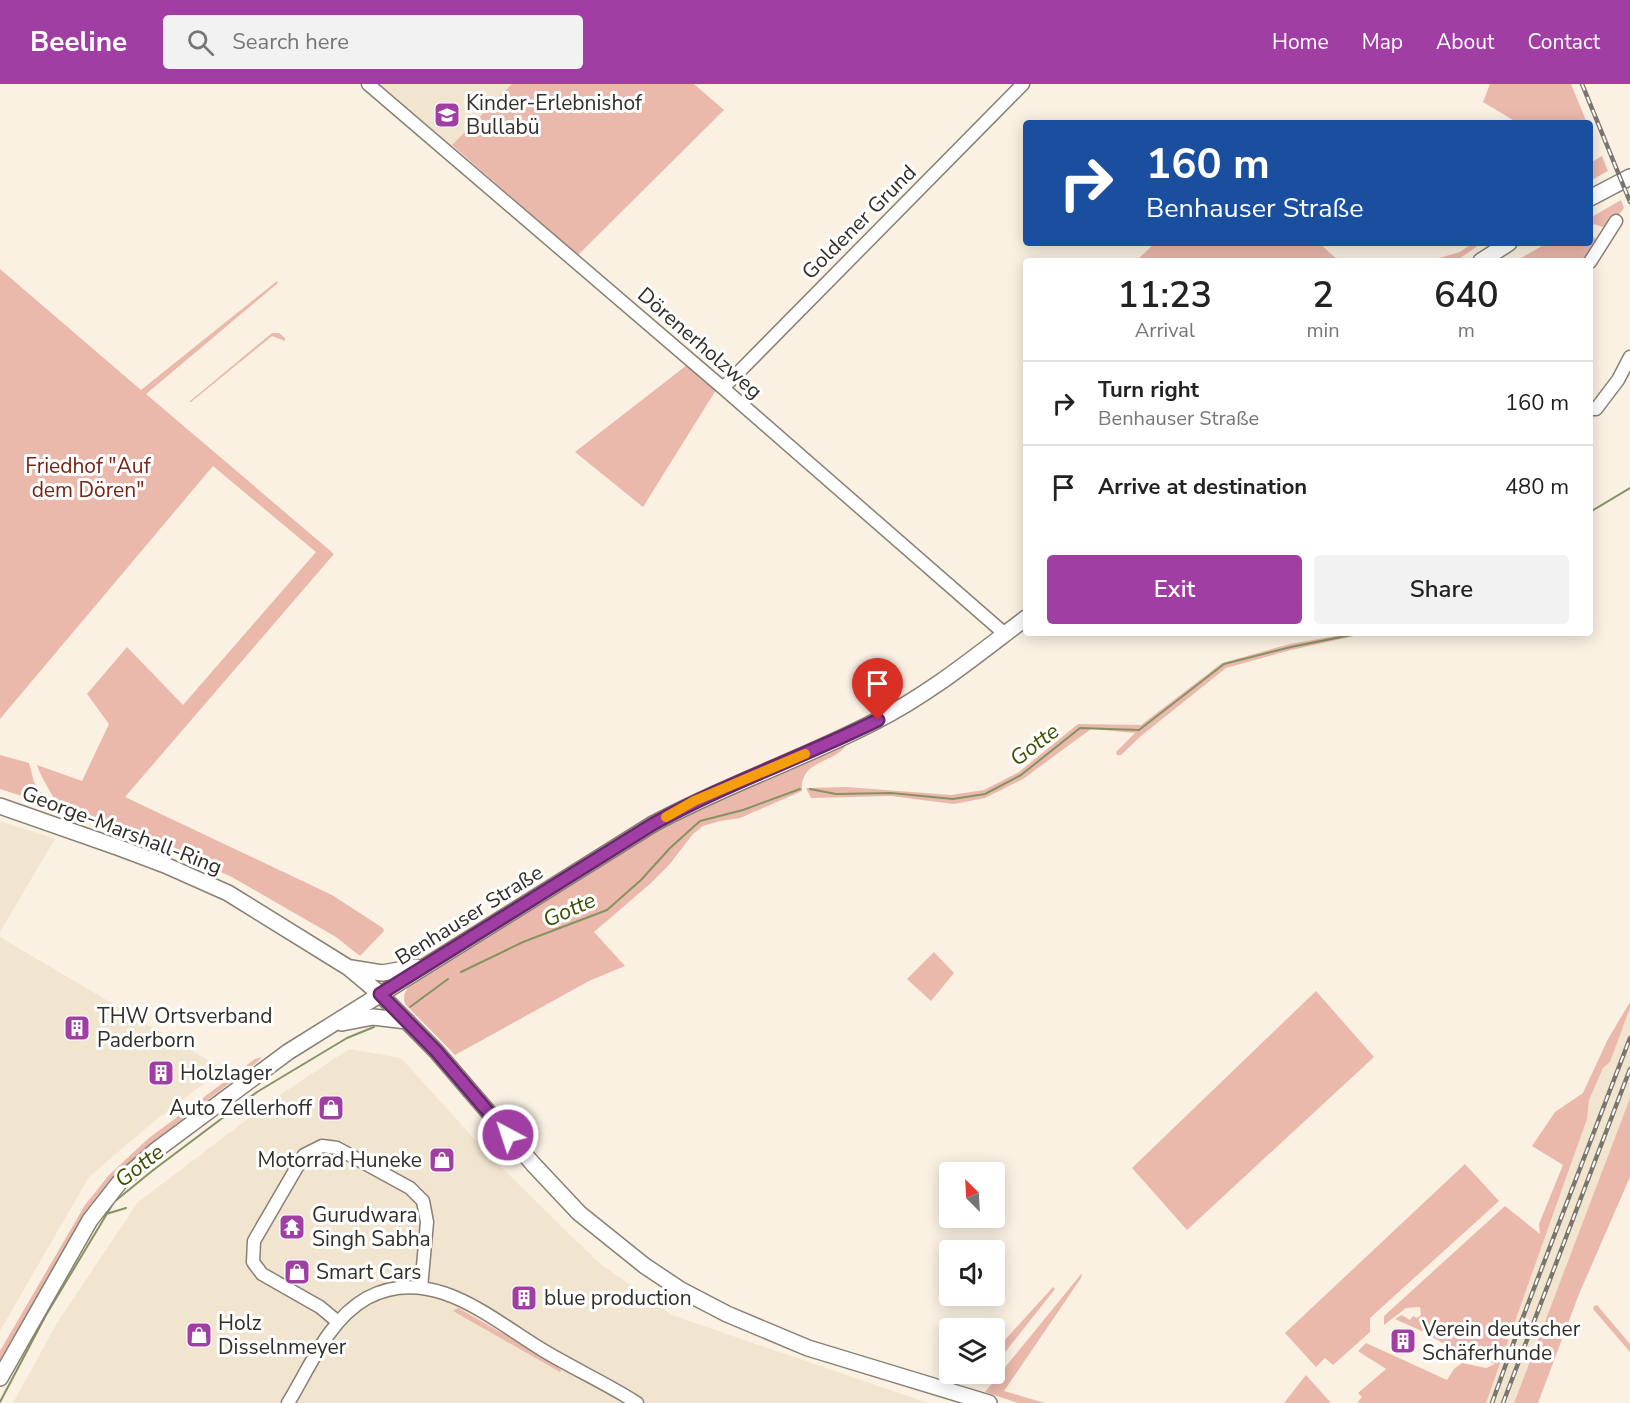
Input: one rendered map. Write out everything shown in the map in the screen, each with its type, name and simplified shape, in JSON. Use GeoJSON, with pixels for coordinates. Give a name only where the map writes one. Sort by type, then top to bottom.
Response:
{"type":"FeatureCollection","features":[{"type":"Feature","properties":{"kind":"main road"},"geometry":{"type":"LineString","coordinates":[[1593,197],[1630,177]]}},
{"type":"Feature","properties":{"kind":"main road"},"geometry":{"type":"LineString","coordinates":[[1486,258],[1504,246]]}},
{"type":"Feature","properties":{"kind":"main road","name":"Benhauser Straße"},"geometry":{"type":"LineString","coordinates":[[0,1378],[90,1220],[119,1183],[155,1151],[214,1106],[280,1058],[653,824],[694,801],[836,741],[878,720],[911,701],[1023,620]]}},
{"type":"Feature","properties":{"kind":"main road","name":"George-Marshall-Ring"},"geometry":{"type":"LineString","coordinates":[[0,806],[117,847],[228,893],[349,968],[407,1021],[579,1213],[645,1266],[681,1290],[727,1314],[808,1348],[989,1403]]}},
{"type":"Feature","properties":{"kind":"main road"},"geometry":{"type":"LineString","coordinates":[[349,968],[382,973],[427,964]]}},
{"type":"Feature","properties":{"kind":"main road"},"geometry":{"type":"LineString","coordinates":[[330,1026],[381,1017],[407,1021]]}},
{"type":"Feature","properties":{"kind":"street","name":"Dörenerholzweg"},"geometry":{"type":"LineString","coordinates":[[368,84],[723,388],[1005,634]]}},
{"type":"Feature","properties":{"kind":"street","name":"Goldener Grund"},"geometry":{"type":"LineString","coordinates":[[723,388],[1023,84]]}},
{"type":"Feature","properties":{"kind":"street"},"geometry":{"type":"LineString","coordinates":[[1593,258],[1616,221]]}},
{"type":"Feature","properties":{"kind":"street"},"geometry":{"type":"LineString","coordinates":[[1593,409],[1596,409],[1618,380],[1630,357]]}},
{"type":"Feature","properties":{"kind":"street"},"geometry":{"type":"LineString","coordinates":[[338,1322],[320,1307],[262,1274],[253,1262],[254,1241],[304,1155],[313,1149],[322,1146],[337,1148],[410,1188],[423,1201],[427,1222],[421,1288]]}},
{"type":"Feature","properties":{"kind":"street"},"geometry":{"type":"LineString","coordinates":[[288,1403],[338,1322],[352,1309],[371,1297],[390,1290],[421,1288],[446,1294],[478,1308],[540,1349],[637,1403]]}},
{"type":"Feature","properties":{"kind":"shaded area","name":"Kinder-Erlebnishof Bullabü"},"geometry":{"type":"Polygon","coordinates":[[[376,84],[512,84],[450,147],[376,84]]]}},
{"type":"Feature","properties":{"kind":"shaded area"},"geometry":{"type":"Polygon","coordinates":[[[0,821],[55,839],[0,932],[0,821]]]}},
{"type":"Feature","properties":{"kind":"shaded area"},"geometry":{"type":"Polygon","coordinates":[[[0,937],[223,1069],[153,1122],[89,1177],[0,1331],[0,937]]]}},
{"type":"Feature","properties":{"kind":"shaded area"},"geometry":{"type":"Polygon","coordinates":[[[1630,1008],[1630,1098],[1514,1403],[1486,1403],[1587,1119],[1589,1100],[1603,1068],[1610,1062],[1630,1008]]]}},
{"type":"Feature","properties":{"kind":"shaded area"},"geometry":{"type":"Polygon","coordinates":[[[349,1049],[401,1058],[490,1156],[598,1262],[672,1315],[928,1403],[13,1403],[57,1323],[138,1202],[274,1099],[349,1049]]]}},
{"type":"Feature","properties":{"kind":"green space"},"geometry":{"type":"Polygon","coordinates":[[[512,84],[694,84],[724,110],[578,255],[452,145],[512,84]]]}},
{"type":"Feature","properties":{"kind":"green space"},"geometry":{"type":"Polygon","coordinates":[[[1490,84],[1571,84],[1586,120],[1513,120],[1483,102],[1490,84]]]}},
{"type":"Feature","properties":{"kind":"green space"},"geometry":{"type":"Polygon","coordinates":[[[1602,156],[1608,171],[1593,179],[1593,161],[1602,156]]]}},
{"type":"Feature","properties":{"kind":"green space"},"geometry":{"type":"Polygon","coordinates":[[[1621,200],[1624,208],[1608,229],[1593,225],[1593,216],[1621,200]]]}},
{"type":"Feature","properties":{"kind":"green space"},"geometry":{"type":"Polygon","coordinates":[[[1593,236],[1599,244],[1588,258],[1521,258],[1542,246],[1593,246],[1593,236]]]}},
{"type":"Feature","properties":{"kind":"green space"},"geometry":{"type":"Polygon","coordinates":[[[1152,246],[1322,246],[1336,258],[1139,258],[1152,246]]]}},
{"type":"Feature","properties":{"kind":"green space"},"geometry":{"type":"Polygon","coordinates":[[[1469,246],[1478,246],[1460,258],[1439,258],[1460,252],[1469,246]]]}},
{"type":"Feature","properties":{"kind":"green space","name":"Friedhof \"Auf dem Dören\""},"geometry":{"type":"Polygon","coordinates":[[[0,269],[141,390],[277,281],[278,283],[146,394],[334,554],[125,797],[332,895],[383,928],[384,931],[360,956],[336,937],[230,876],[118,828],[58,808],[37,765],[82,781],[109,724],[87,694],[127,647],[183,705],[316,552],[213,466],[0,719],[0,269]]]}},
{"type":"Feature","properties":{"kind":"green space"},"geometry":{"type":"Polygon","coordinates":[[[272,333],[279,333],[285,341],[272,336],[189,402],[272,333]]]}},
{"type":"Feature","properties":{"kind":"green space"},"geometry":{"type":"Polygon","coordinates":[[[687,365],[716,390],[643,507],[575,452],[687,365]]]}},
{"type":"Feature","properties":{"kind":"green space"},"geometry":{"type":"Polygon","coordinates":[[[1336,636],[1354,636],[1226,668],[1141,736],[1121,755],[1117,755],[1116,752],[1135,733],[1091,729],[1023,779],[985,798],[954,804],[891,796],[811,798],[806,788],[847,787],[951,795],[984,790],[1019,772],[1078,724],[1141,725],[1222,663],[1290,644],[1336,636]]]}},
{"type":"Feature","properties":{"kind":"green space"},"geometry":{"type":"Polygon","coordinates":[[[849,741],[836,755],[807,772],[803,780],[802,791],[740,818],[703,826],[693,834],[669,865],[651,883],[594,932],[625,966],[589,981],[455,1055],[405,1004],[405,994],[411,985],[657,829],[695,807],[849,741]]]}},
{"type":"Feature","properties":{"kind":"green space"},"geometry":{"type":"Polygon","coordinates":[[[0,755],[29,763],[34,782],[50,805],[0,789],[0,755]]]}},
{"type":"Feature","properties":{"kind":"green space"},"geometry":{"type":"Polygon","coordinates":[[[934,952],[954,973],[931,1001],[907,979],[934,952]]]}},
{"type":"Feature","properties":{"kind":"green space"},"geometry":{"type":"Polygon","coordinates":[[[1316,991],[1374,1057],[1187,1230],[1132,1168],[1316,991]]]}},
{"type":"Feature","properties":{"kind":"green space"},"geometry":{"type":"Polygon","coordinates":[[[1630,1002],[1630,1008],[1610,1062],[1603,1068],[1589,1100],[1587,1119],[1486,1403],[1357,1403],[1362,1397],[1358,1393],[1386,1369],[1358,1351],[1366,1343],[1447,1380],[1454,1369],[1462,1363],[1486,1368],[1495,1364],[1475,1358],[1473,1361],[1424,1332],[1395,1319],[1402,1315],[1410,1320],[1413,1316],[1417,1318],[1421,1315],[1420,1307],[1406,1308],[1384,1325],[1384,1316],[1505,1206],[1540,1234],[1539,1224],[1563,1165],[1532,1146],[1555,1112],[1583,1093],[1608,1039],[1630,1002]]]}},
{"type":"Feature","properties":{"kind":"green space"},"geometry":{"type":"Polygon","coordinates":[[[262,1057],[151,1143],[112,1179],[87,1211],[0,1360],[0,1351],[85,1205],[109,1175],[149,1138],[255,1059],[262,1057]]]}},
{"type":"Feature","properties":{"kind":"green space"},"geometry":{"type":"Polygon","coordinates":[[[1630,1098],[1630,1177],[1579,1294],[1538,1403],[1514,1403],[1630,1098]]]}},
{"type":"Feature","properties":{"kind":"green space"},"geometry":{"type":"Polygon","coordinates":[[[1465,1164],[1499,1201],[1370,1318],[1370,1332],[1333,1365],[1325,1358],[1316,1367],[1285,1333],[1465,1164]]]}},
{"type":"Feature","properties":{"kind":"green space"},"geometry":{"type":"Polygon","coordinates":[[[1082,1273],[1081,1278],[1004,1391],[1045,1403],[1018,1403],[985,1392],[992,1384],[1005,1384],[1005,1367],[1082,1273]]]}},
{"type":"Feature","properties":{"kind":"green space"},"geometry":{"type":"Polygon","coordinates":[[[1053,1287],[1055,1289],[1005,1352],[1005,1340],[1053,1287]]]}},
{"type":"Feature","properties":{"kind":"green space"},"geometry":{"type":"Polygon","coordinates":[[[1597,1305],[1630,1344],[1630,1352],[1593,1309],[1597,1305]]]}},
{"type":"Feature","properties":{"kind":"green space"},"geometry":{"type":"Polygon","coordinates":[[[458,1308],[556,1364],[560,1372],[453,1311],[458,1308]]]}},
{"type":"Feature","properties":{"kind":"green space"},"geometry":{"type":"Polygon","coordinates":[[[1306,1375],[1331,1403],[1284,1403],[1306,1375]]]}},
{"type":"Feature","properties":{"kind":"waterway","name":"Gotte"},"geometry":{"type":"LineString","coordinates":[[1593,510],[1630,488]]}},
{"type":"Feature","properties":{"kind":"waterway","name":"Gotte"},"geometry":{"type":"LineString","coordinates":[[810,789],[836,794],[891,793],[953,799],[985,794],[1021,775],[1080,728],[1139,730],[1224,664],[1346,636]]}},
{"type":"Feature","properties":{"kind":"waterway","name":"Gotte"},"geometry":{"type":"LineString","coordinates":[[461,972],[523,942],[607,910],[641,880],[670,848],[700,821],[743,810],[800,789]]}},
{"type":"Feature","properties":{"kind":"waterway","name":"Gotte"},"geometry":{"type":"LineString","coordinates":[[410,1007],[448,979]]}},
{"type":"Feature","properties":{"kind":"waterway","name":"Gotte"},"geometry":{"type":"LineString","coordinates":[[0,1402],[46,1315],[114,1202],[257,1092],[347,1038],[374,1027]]}},
{"type":"Feature","properties":{"kind":"waterway"},"geometry":{"type":"LineString","coordinates":[[106,1214],[126,1208]]}},
{"type":"Feature","properties":{"kind":"railway"},"geometry":{"type":"LineString","coordinates":[[1582,84],[1630,202]]}},
{"type":"Feature","properties":{"kind":"railway"},"geometry":{"type":"LineString","coordinates":[[1492,1403],[1630,1038]]}},
{"type":"Feature","properties":{"kind":"railway"},"geometry":{"type":"LineString","coordinates":[[1503,1403],[1630,1069]]}},
{"type":"Feature","properties":{"kind":"slow traffic"},"geometry":{"type":"LineString","coordinates":[[666,817],[694,801],[805,754]]}},
{"type":"Feature","properties":{"kind":"place","name":"Kinder-Erlebnishof Bullabü"},"geometry":{"type":"Point","coordinates":[447,115]}},
{"type":"Feature","properties":{"kind":"place","name":"THW Ortsverband Paderborn"},"geometry":{"type":"Point","coordinates":[77,1028]}},
{"type":"Feature","properties":{"kind":"place","name":"Holzlager"},"geometry":{"type":"Point","coordinates":[161,1073]}},
{"type":"Feature","properties":{"kind":"place","name":"Auto Zellerhoff"},"geometry":{"type":"Point","coordinates":[331,1108]}},
{"type":"Feature","properties":{"kind":"place","name":"Motorrad Huneke"},"geometry":{"type":"Point","coordinates":[442,1160]}},
{"type":"Feature","properties":{"kind":"place","name":"Gurudwara Singh Sabha"},"geometry":{"type":"Point","coordinates":[292,1227]}},
{"type":"Feature","properties":{"kind":"place","name":"Smart Cars"},"geometry":{"type":"Point","coordinates":[297,1272]}},
{"type":"Feature","properties":{"kind":"place","name":"blue production"},"geometry":{"type":"Point","coordinates":[524,1298]}},
{"type":"Feature","properties":{"kind":"place","name":"Holz Disselnmeyer"},"geometry":{"type":"Point","coordinates":[199,1335]}},
{"type":"Feature","properties":{"kind":"place","name":"Verein deutscher Schäferhunde"},"geometry":{"type":"Point","coordinates":[1403,1341]}},
{"type":"Feature","properties":{"kind":"route"},"geometry":{"type":"LineString","coordinates":[[508,1135],[436,1051],[380,994],[653,824],[694,801],[878,720]]}}]}
